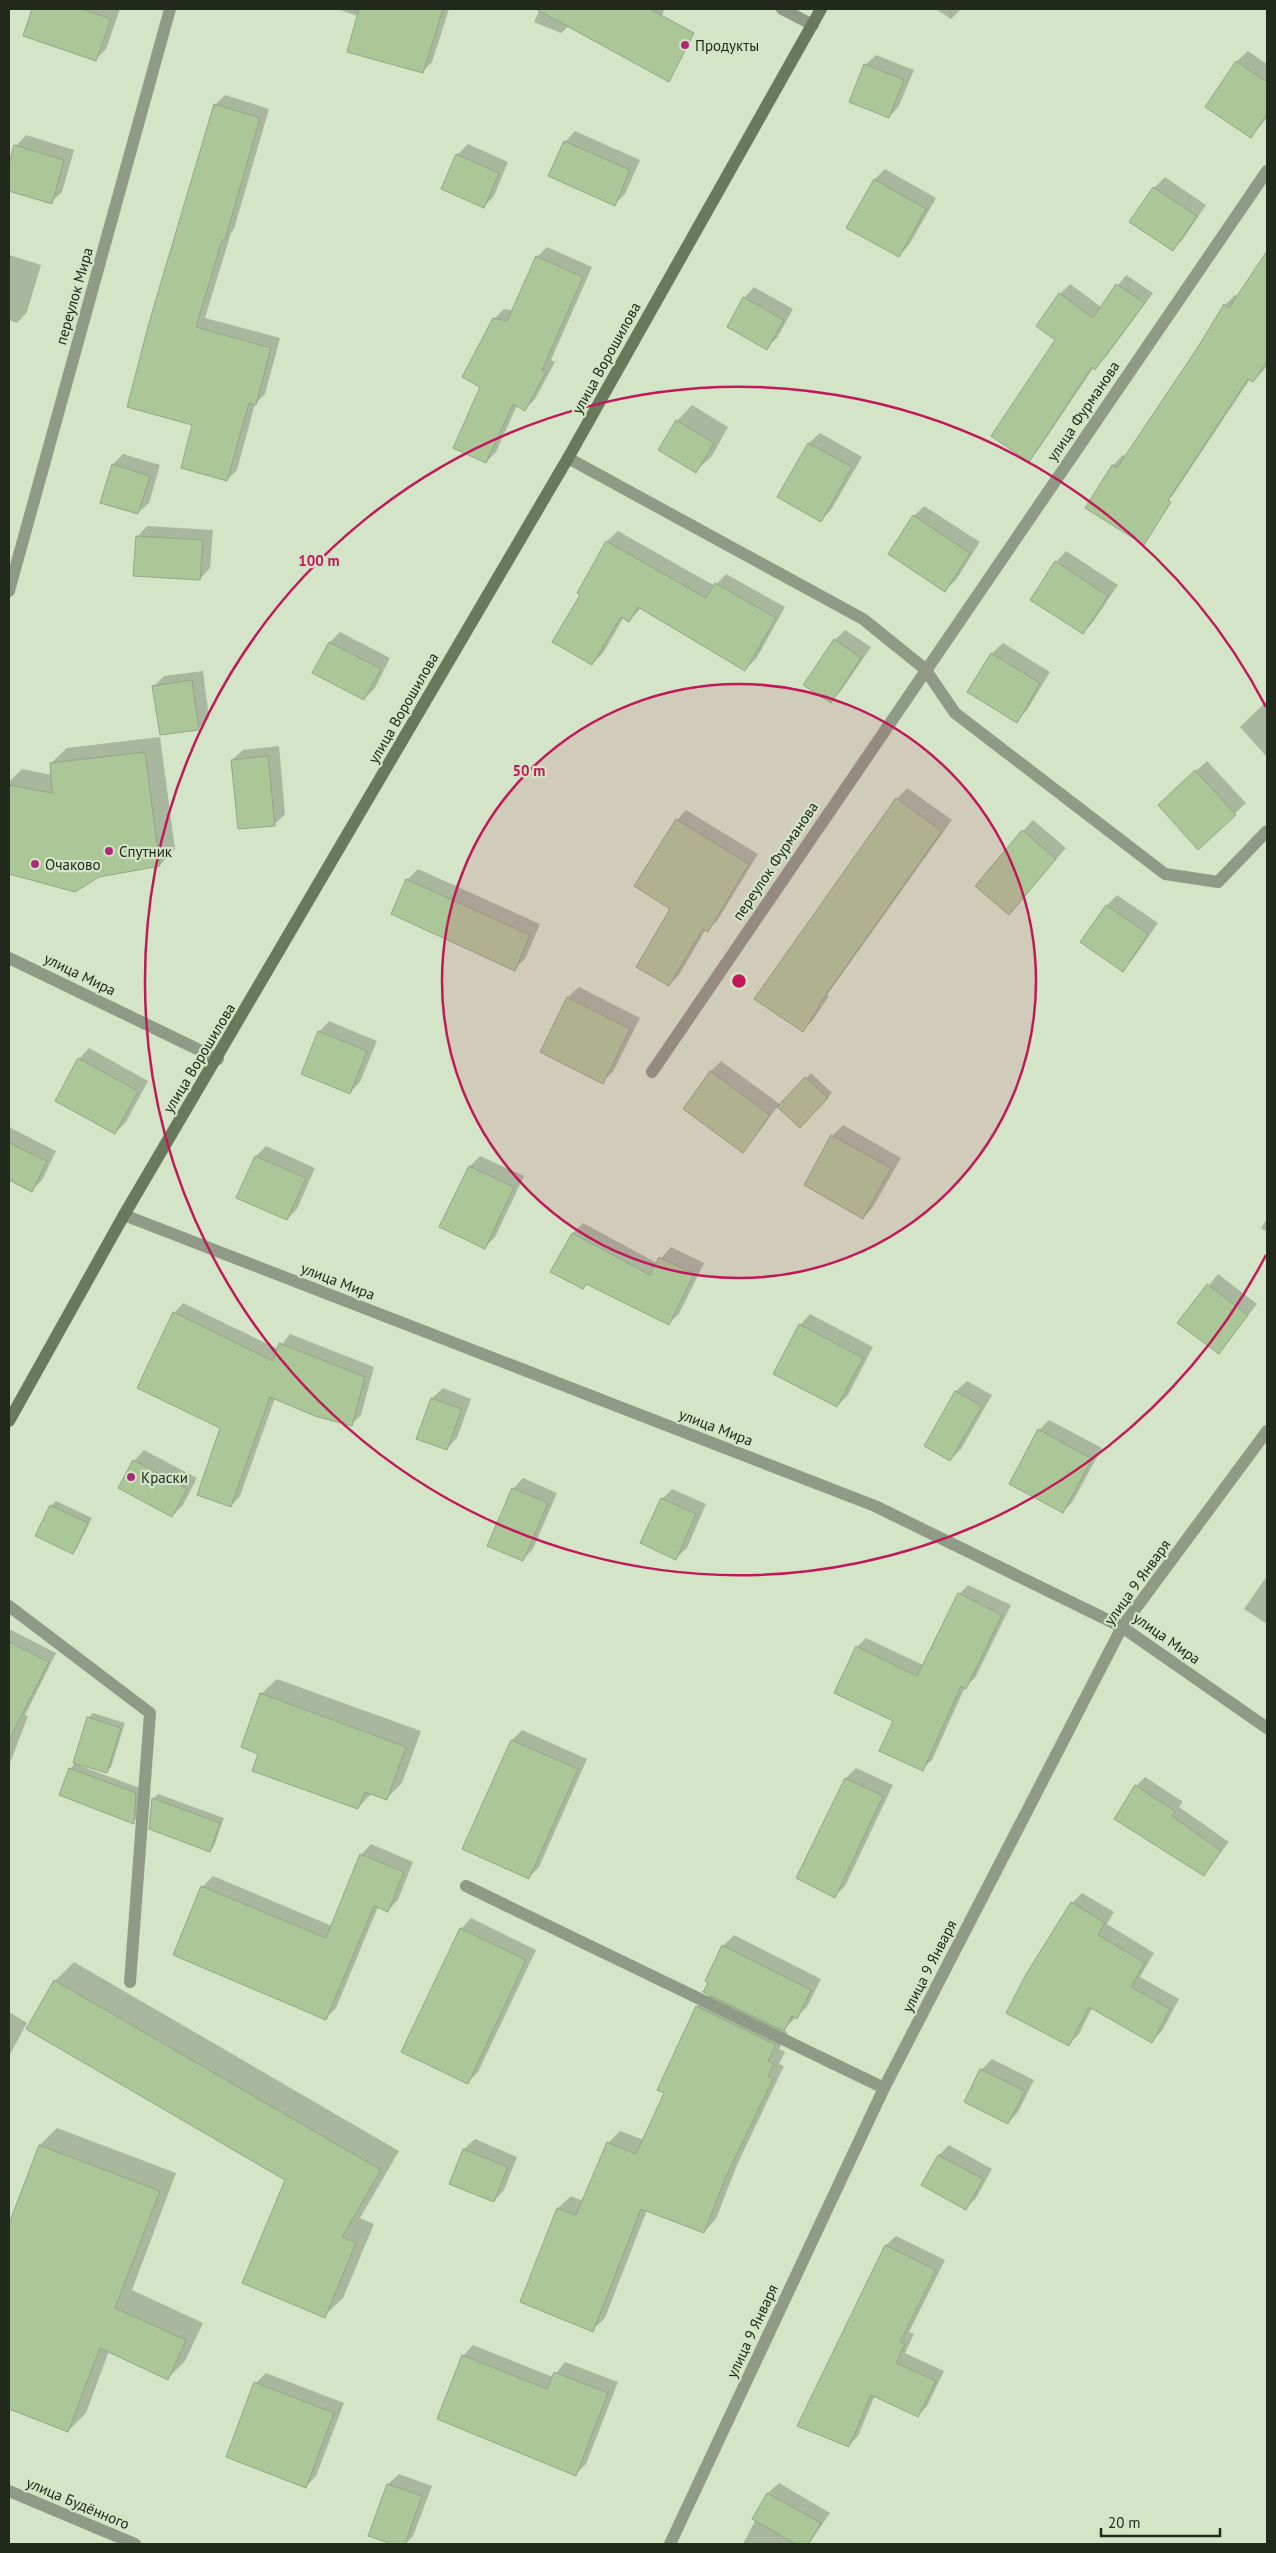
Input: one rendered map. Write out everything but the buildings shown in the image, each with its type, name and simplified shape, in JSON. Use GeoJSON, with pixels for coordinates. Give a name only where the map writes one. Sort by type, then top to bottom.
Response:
{"type":"FeatureCollection","features":[{"type":"Feature","properties":{"kind":"main road","name":"улица Ворошилова"},"geometry":{"type":"LineString","coordinates":[[9,1421],[124,1215],[218,1058],[568,458],[821,9]]}},
{"type":"Feature","properties":{"kind":"street","name":"переулок Мира"},"geometry":{"type":"LineString","coordinates":[[9,591],[170,9]]}},
{"type":"Feature","properties":{"kind":"street"},"geometry":{"type":"LineString","coordinates":[[782,9],[813,24]]}},
{"type":"Feature","properties":{"kind":"street","name":"улица Фурманова"},"geometry":{"type":"LineString","coordinates":[[926,669],[1267,171]]}},
{"type":"Feature","properties":{"kind":"street"},"geometry":{"type":"LineString","coordinates":[[568,458],[863,619],[926,669],[955,713],[1165,874],[1218,882],[1267,831]]}},
{"type":"Feature","properties":{"kind":"street","name":"переулок Фурманова"},"geometry":{"type":"LineString","coordinates":[[652,1072],[926,669]]}},
{"type":"Feature","properties":{"kind":"street","name":"улица Мира"},"geometry":{"type":"LineString","coordinates":[[9,958],[218,1058]]}},
{"type":"Feature","properties":{"kind":"street","name":"улица Мира"},"geometry":{"type":"LineString","coordinates":[[124,1215],[875,1506],[1122,1626],[1267,1728]]}},
{"type":"Feature","properties":{"kind":"street","name":"улица 9 Января"},"geometry":{"type":"LineString","coordinates":[[670,2544],[884,2088],[1122,1626],[1267,1431]]}},
{"type":"Feature","properties":{"kind":"street"},"geometry":{"type":"LineString","coordinates":[[9,1606],[150,1713],[130,1982]]}},
{"type":"Feature","properties":{"kind":"street"},"geometry":{"type":"LineString","coordinates":[[466,1886],[884,2088]]}},
{"type":"Feature","properties":{"kind":"street","name":"улица Будённого"},"geometry":{"type":"LineString","coordinates":[[9,2491],[135,2544]]}},
{"type":"Feature","properties":{"kind":"place","name":"Продукты"},"geometry":{"type":"Point","coordinates":[685,45]}},
{"type":"Feature","properties":{"kind":"place","name":"Спутник"},"geometry":{"type":"Point","coordinates":[109,851]}},
{"type":"Feature","properties":{"kind":"place","name":"Очаково"},"geometry":{"type":"Point","coordinates":[35,864]}},
{"type":"Feature","properties":{"kind":"place","name":"Краски"},"geometry":{"type":"Point","coordinates":[131,1477]}}]}
